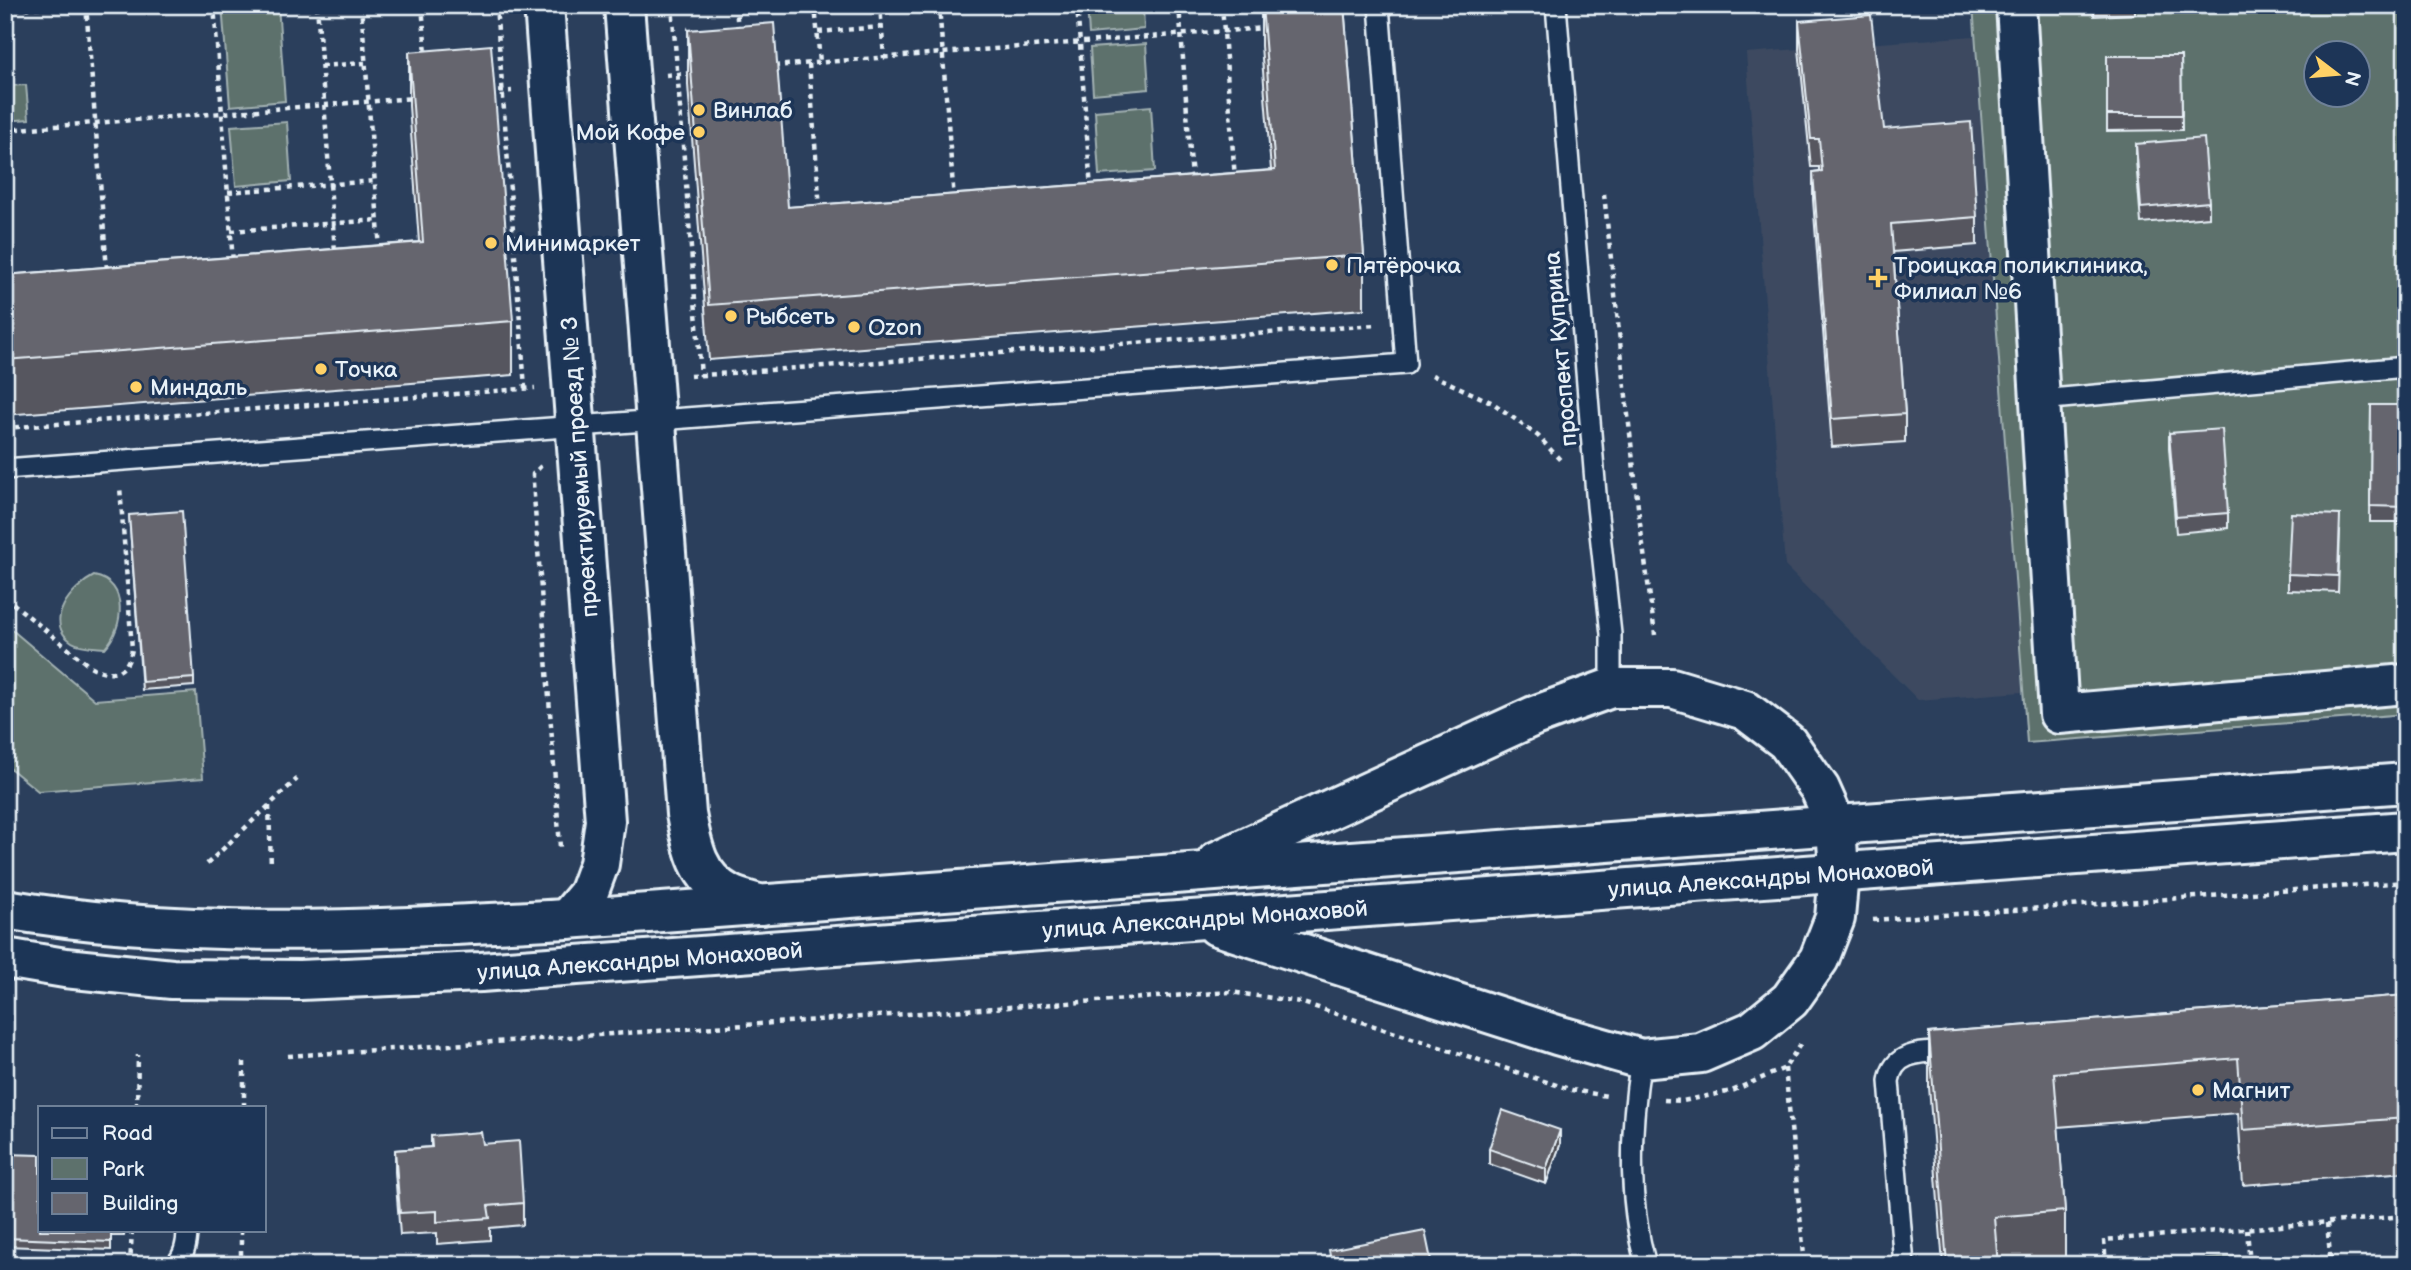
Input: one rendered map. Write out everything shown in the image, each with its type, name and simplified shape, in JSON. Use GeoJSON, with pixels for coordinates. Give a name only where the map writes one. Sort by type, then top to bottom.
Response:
{"type":"FeatureCollection","features":[{"type":"Feature","properties":{"kind":"main road","name":"проектируемый проезд № 3"},"geometry":{"type":"LineString","coordinates":[[544,5],[605,821],[599,864],[588,894],[567,919]]}},
{"type":"Feature","properties":{"kind":"main road"},"geometry":{"type":"LineString","coordinates":[[624,5],[685,814],[694,855],[706,877],[729,894],[761,905]]}},
{"type":"Feature","properties":{"kind":"main road"},"geometry":{"type":"LineString","coordinates":[[2016,5],[2059,714],[2406,684]]}},
{"type":"Feature","properties":{"kind":"main road"},"geometry":{"type":"LineString","coordinates":[[1195,872],[1534,716],[1611,688],[1672,688],[1745,710],[1787,742],[1820,789],[1836,825],[1839,873],[1835,918],[1819,959],[1790,1000],[1752,1031],[1701,1053],[1641,1059],[1557,1035],[1198,920]]}},
{"type":"Feature","properties":{"kind":"main road","name":"улица Александры Монаховой"},"geometry":{"type":"LineString","coordinates":[[5,909],[152,926],[243,931],[340,930],[567,919],[2406,783]]}},
{"type":"Feature","properties":{"kind":"main road","name":"улица Александры Монаховой"},"geometry":{"type":"LineString","coordinates":[[5,958],[65,968],[172,979],[300,980],[481,972],[2406,831]]}},
{"type":"Feature","properties":{"kind":"lane"},"geometry":{"type":"LineString","coordinates":[[5,469],[1406,364],[1379,5]]}},
{"type":"Feature","properties":{"kind":"lane","name":"проспект Куприна"},"geometry":{"type":"LineString","coordinates":[[1556,5],[1597,506],[1611,634],[1611,688]]}},
{"type":"Feature","properties":{"kind":"lane"},"geometry":{"type":"LineString","coordinates":[[2040,400],[2406,367]]}},
{"type":"Feature","properties":{"kind":"lane"},"geometry":{"type":"LineString","coordinates":[[1904,1265],[1889,1081],[1891,1072],[1897,1062],[1906,1056],[1971,1049]]}},
{"type":"Feature","properties":{"kind":"lane"},"geometry":{"type":"LineString","coordinates":[[1641,1059],[1631,1141],[1638,1237],[1646,1265]]}},
{"type":"Feature","properties":{"kind":"lane"},"geometry":{"type":"LineString","coordinates":[[175,1265],[185,1249],[187,1232]]}},
{"type":"Feature","properties":{"kind":"path"},"geometry":{"type":"LineString","coordinates":[[7,8],[62,5]]}},
{"type":"Feature","properties":{"kind":"path"},"geometry":{"type":"LineString","coordinates":[[86,5],[107,273]]}},
{"type":"Feature","properties":{"kind":"path"},"geometry":{"type":"LineString","coordinates":[[214,5],[233,265]]}},
{"type":"Feature","properties":{"kind":"path"},"geometry":{"type":"LineString","coordinates":[[317,5],[336,258]]}},
{"type":"Feature","properties":{"kind":"path"},"geometry":{"type":"LineString","coordinates":[[361,5],[379,258]]}},
{"type":"Feature","properties":{"kind":"path"},"geometry":{"type":"LineString","coordinates":[[422,5],[426,58]]}},
{"type":"Feature","properties":{"kind":"path"},"geometry":{"type":"LineString","coordinates":[[496,5],[525,389]]}},
{"type":"Feature","properties":{"kind":"path"},"geometry":{"type":"LineString","coordinates":[[673,5],[701,376]]}},
{"type":"Feature","properties":{"kind":"path"},"geometry":{"type":"LineString","coordinates":[[736,5],[739,43]]}},
{"type":"Feature","properties":{"kind":"path"},"geometry":{"type":"LineString","coordinates":[[816,5],[820,63]]}},
{"type":"Feature","properties":{"kind":"path"},"geometry":{"type":"LineString","coordinates":[[880,5],[884,58]]}},
{"type":"Feature","properties":{"kind":"path"},"geometry":{"type":"LineString","coordinates":[[939,5],[955,204]]}},
{"type":"Feature","properties":{"kind":"path"},"geometry":{"type":"LineString","coordinates":[[1077,5],[1091,193]]}},
{"type":"Feature","properties":{"kind":"path"},"geometry":{"type":"LineString","coordinates":[[1179,5],[1193,185]]}},
{"type":"Feature","properties":{"kind":"path"},"geometry":{"type":"LineString","coordinates":[[1222,5],[1235,186]]}},
{"type":"Feature","properties":{"kind":"path"},"geometry":{"type":"LineString","coordinates":[[818,32],[881,27]]}},
{"type":"Feature","properties":{"kind":"path"},"geometry":{"type":"LineString","coordinates":[[768,67],[1276,27]]}},
{"type":"Feature","properties":{"kind":"path"},"geometry":{"type":"LineString","coordinates":[[321,66],[366,63]]}},
{"type":"Feature","properties":{"kind":"path"},"geometry":{"type":"LineString","coordinates":[[809,64],[823,218]]}},
{"type":"Feature","properties":{"kind":"path"},"geometry":{"type":"LineString","coordinates":[[658,75],[701,72]]}},
{"type":"Feature","properties":{"kind":"path"},"geometry":{"type":"LineString","coordinates":[[479,93],[491,92]]}},
{"type":"Feature","properties":{"kind":"path"},"geometry":{"type":"LineString","coordinates":[[5,130],[417,98]]}},
{"type":"Feature","properties":{"kind":"path"},"geometry":{"type":"LineString","coordinates":[[228,192],[375,180]]}},
{"type":"Feature","properties":{"kind":"path"},"geometry":{"type":"LineString","coordinates":[[1603,185],[1639,516],[1655,635]]}},
{"type":"Feature","properties":{"kind":"path"},"geometry":{"type":"LineString","coordinates":[[230,231],[378,220]]}},
{"type":"Feature","properties":{"kind":"path"},"geometry":{"type":"LineString","coordinates":[[681,377],[1376,325]]}},
{"type":"Feature","properties":{"kind":"path"},"geometry":{"type":"LineString","coordinates":[[1406,364],[1493,403],[1538,436],[1576,477],[1597,506]]}},
{"type":"Feature","properties":{"kind":"path"},"geometry":{"type":"LineString","coordinates":[[5,428],[539,388]]}},
{"type":"Feature","properties":{"kind":"path"},"geometry":{"type":"LineString","coordinates":[[5,597],[88,665],[110,673],[118,672],[126,666],[132,649],[114,420]]}},
{"type":"Feature","properties":{"kind":"path"},"geometry":{"type":"LineString","coordinates":[[550,466],[536,469],[533,482],[560,847]]}},
{"type":"Feature","properties":{"kind":"path"},"geometry":{"type":"LineString","coordinates":[[207,864],[297,779]]}},
{"type":"Feature","properties":{"kind":"path"},"geometry":{"type":"LineString","coordinates":[[269,805],[271,866]]}},
{"type":"Feature","properties":{"kind":"path"},"geometry":{"type":"LineString","coordinates":[[137,1106],[138,1055]]}},
{"type":"Feature","properties":{"kind":"path"},"geometry":{"type":"LineString","coordinates":[[244,1060],[244,1106]]}},
{"type":"Feature","properties":{"kind":"path"},"geometry":{"type":"LineString","coordinates":[[1785,1068],[1805,1265]]}},
{"type":"Feature","properties":{"kind":"path"},"geometry":{"type":"LineString","coordinates":[[2106,1265],[2104,1240],[2406,1216]]}},
{"type":"Feature","properties":{"kind":"path"},"geometry":{"type":"LineString","coordinates":[[2327,1223],[2331,1265]]}},
{"type":"Feature","properties":{"kind":"path"},"geometry":{"type":"LineString","coordinates":[[2247,1229],[2250,1265]]}},
{"type":"Feature","properties":{"kind":"path"},"geometry":{"type":"LineString","coordinates":[[130,1265],[132,1232]]}},
{"type":"Feature","properties":{"kind":"path"},"geometry":{"type":"LineString","coordinates":[[240,1265],[241,1232]]}},
{"type":"Feature","properties":{"kind":"shaded area","name":"Троицкая поликлиника, Филиал №6"},"geometry":{"type":"Polygon","coordinates":[[[1974,36],[2022,692],[1918,700],[1785,566],[1746,53],[1974,36]]]}},
{"type":"Feature","properties":{"kind":"green space"},"geometry":{"type":"Polygon","coordinates":[[[222,5],[278,5],[285,101],[230,106],[222,5]]]}},
{"type":"Feature","properties":{"kind":"green space"},"geometry":{"type":"Polygon","coordinates":[[[1087,5],[1143,5],[1144,29],[1089,34],[1087,5]]]}},
{"type":"Feature","properties":{"kind":"green space"},"geometry":{"type":"Polygon","coordinates":[[[1973,5],[2406,5],[2406,714],[2027,743],[1973,5]]]}},
{"type":"Feature","properties":{"kind":"green space"},"geometry":{"type":"Polygon","coordinates":[[[1146,44],[1149,89],[1093,94],[1090,48],[1146,44]]]}},
{"type":"Feature","properties":{"kind":"green space"},"geometry":{"type":"Polygon","coordinates":[[[26,85],[29,119],[5,121],[5,86],[26,85]]]}},
{"type":"Feature","properties":{"kind":"green space"},"geometry":{"type":"Polygon","coordinates":[[[1151,106],[1155,171],[1099,175],[1095,111],[1151,106]]]}},
{"type":"Feature","properties":{"kind":"green space"},"geometry":{"type":"Polygon","coordinates":[[[287,122],[291,181],[236,186],[231,126],[287,122]]]}},
{"type":"Feature","properties":{"kind":"green space"},"geometry":{"type":"Polygon","coordinates":[[[94,576],[113,587],[120,607],[116,629],[105,648],[72,642],[63,634],[60,625],[60,615],[69,596],[94,576]]]}},
{"type":"Feature","properties":{"kind":"green space"},"geometry":{"type":"Polygon","coordinates":[[[5,624],[95,700],[196,692],[203,778],[38,791],[5,764],[5,624]]]}},
{"type":"Feature","properties":{"kind":"green space"},"geometry":{"type":"Polygon","coordinates":[[[2244,1256],[2245,1265],[2174,1265],[2173,1262],[2244,1256]]]}},
{"type":"Feature","properties":{"kind":"building"},"geometry":{"type":"Polygon","coordinates":[[[1262,5],[1344,5],[1364,255],[709,305],[688,30],[774,23],[788,207],[1275,170],[1262,5]]]}},
{"type":"Feature","properties":{"kind":"building"},"geometry":{"type":"Polygon","coordinates":[[[2094,5],[2135,5],[2135,6],[2094,8],[2094,5]]]}},
{"type":"Feature","properties":{"kind":"building"},"geometry":{"type":"Polygon","coordinates":[[[1871,15],[1884,129],[1971,122],[1977,217],[1891,224],[1905,414],[1832,419],[1813,172],[1822,171],[1819,139],[1811,139],[1799,21],[1871,15]]]}},
{"type":"Feature","properties":{"kind":"building"},"geometry":{"type":"Polygon","coordinates":[[[491,45],[513,321],[5,360],[5,275],[423,242],[409,52],[491,45]]]}},
{"type":"Feature","properties":{"kind":"building"},"geometry":{"type":"Polygon","coordinates":[[[2107,56],[2181,56],[2182,115],[2107,115],[2107,56]]]}},
{"type":"Feature","properties":{"kind":"building"},"geometry":{"type":"Polygon","coordinates":[[[2204,138],[2209,202],[2141,208],[2136,144],[2204,138]]]}},
{"type":"Feature","properties":{"kind":"building"},"geometry":{"type":"Polygon","coordinates":[[[2371,405],[2406,405],[2406,507],[2370,506],[2371,405]]]}},
{"type":"Feature","properties":{"kind":"building"},"geometry":{"type":"Polygon","coordinates":[[[2222,429],[2228,513],[2176,517],[2169,433],[2222,429]]]}},
{"type":"Feature","properties":{"kind":"building"},"geometry":{"type":"Polygon","coordinates":[[[182,511],[194,678],[142,682],[129,515],[182,511]]]}},
{"type":"Feature","properties":{"kind":"building"},"geometry":{"type":"Polygon","coordinates":[[[2291,513],[2340,515],[2338,576],[2288,574],[2291,513]]]}},
{"type":"Feature","properties":{"kind":"building"},"geometry":{"type":"Polygon","coordinates":[[[2406,995],[2406,1118],[2243,1130],[2238,1058],[2054,1073],[2065,1211],[1994,1217],[1998,1265],[1947,1265],[1929,1033],[2406,995]]]}},
{"type":"Feature","properties":{"kind":"building"},"geometry":{"type":"Polygon","coordinates":[[[1502,1110],[1560,1130],[1546,1169],[1489,1149],[1502,1110]]]}},
{"type":"Feature","properties":{"kind":"building"},"geometry":{"type":"Polygon","coordinates":[[[481,1132],[483,1144],[519,1141],[523,1203],[488,1206],[490,1218],[437,1222],[437,1211],[400,1213],[395,1150],[432,1147],[431,1136],[481,1132]]]}},
{"type":"Feature","properties":{"kind":"building"},"geometry":{"type":"Polygon","coordinates":[[[5,1154],[38,1155],[38,1232],[111,1232],[111,1242],[5,1238],[5,1154]]]}},
{"type":"Feature","properties":{"kind":"building"},"geometry":{"type":"Polygon","coordinates":[[[1425,1231],[1432,1265],[1332,1265],[1329,1250],[1425,1231]]]}},
{"type":"Feature","properties":{"kind":"place","name":"Винлаб"},"geometry":{"type":"Point","coordinates":[699,110]}},
{"type":"Feature","properties":{"kind":"place","name":"Мой Кофе"},"geometry":{"type":"Point","coordinates":[699,132]}},
{"type":"Feature","properties":{"kind":"place","name":"Минимаркет"},"geometry":{"type":"Point","coordinates":[491,243]}},
{"type":"Feature","properties":{"kind":"place","name":"Пятёрочка"},"geometry":{"type":"Point","coordinates":[1332,265]}},
{"type":"Feature","properties":{"kind":"place","name":"Троицкая поликлиника, Филиал №6"},"geometry":{"type":"Point","coordinates":[1878,278]}},
{"type":"Feature","properties":{"kind":"place","name":"Рыбсеть"},"geometry":{"type":"Point","coordinates":[731,316]}},
{"type":"Feature","properties":{"kind":"place","name":"Ozon"},"geometry":{"type":"Point","coordinates":[854,327]}},
{"type":"Feature","properties":{"kind":"place","name":"Точка"},"geometry":{"type":"Point","coordinates":[321,369]}},
{"type":"Feature","properties":{"kind":"place","name":"Миндаль"},"geometry":{"type":"Point","coordinates":[136,387]}},
{"type":"Feature","properties":{"kind":"place","name":"Магнит"},"geometry":{"type":"Point","coordinates":[2198,1090]}}]}
